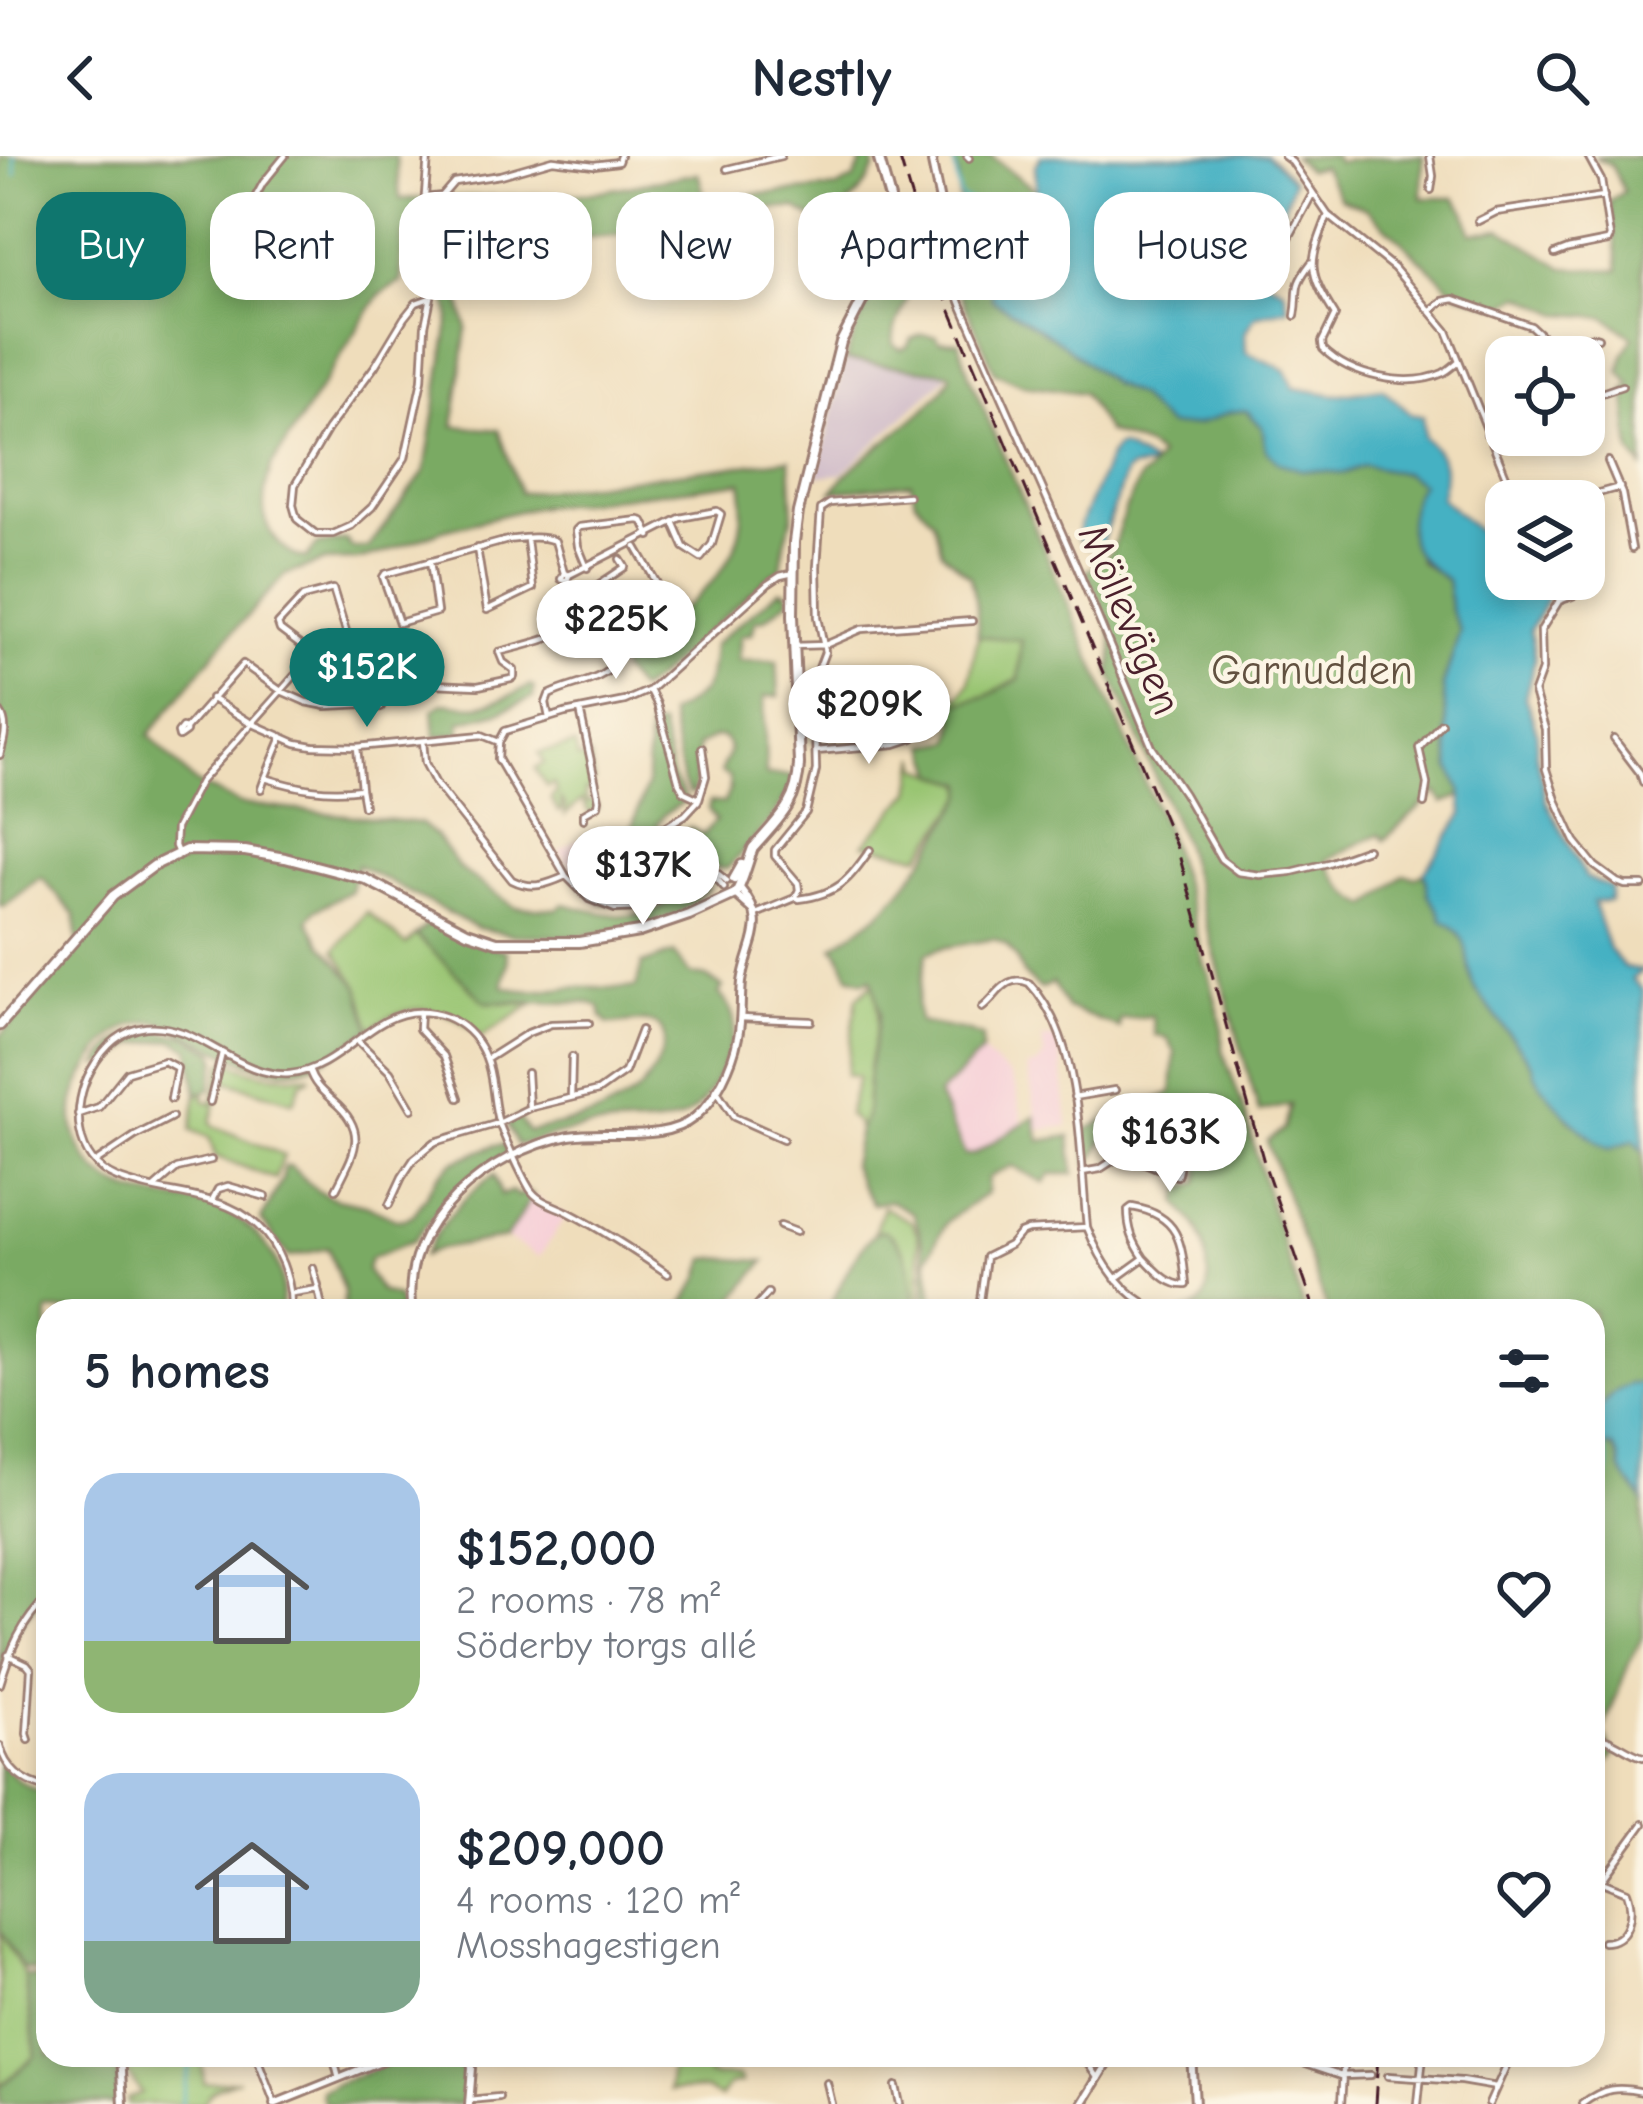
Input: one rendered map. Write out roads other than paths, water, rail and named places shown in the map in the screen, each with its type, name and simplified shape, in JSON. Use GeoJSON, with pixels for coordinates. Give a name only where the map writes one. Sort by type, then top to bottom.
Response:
{"type":"FeatureCollection","features":[{"type":"Feature","properties":{"kind":"main road"},"geometry":{"type":"LineString","coordinates":[[878,156],[888,192]]}},
{"type":"Feature","properties":{"kind":"main road"},"geometry":{"type":"LineString","coordinates":[[0,1025],[113,896],[178,853],[245,851],[365,879],[467,932],[497,942],[593,940],[655,928],[700,909],[732,887],[753,848],[788,807],[797,788],[793,573],[799,512],[831,374],[863,300]]}},
{"type":"Feature","properties":{"kind":"street"},"geometry":{"type":"LineString","coordinates":[[257,192],[285,156]]}},
{"type":"Feature","properties":{"kind":"street"},"geometry":{"type":"LineString","coordinates":[[425,192],[428,156]]}},
{"type":"Feature","properties":{"kind":"street"},"geometry":{"type":"LineString","coordinates":[[445,192],[454,182],[545,161],[601,165],[617,162],[620,156]]}},
{"type":"Feature","properties":{"kind":"street"},"geometry":{"type":"LineString","coordinates":[[727,169],[781,156]]}},
{"type":"Feature","properties":{"kind":"street"},"geometry":{"type":"LineString","coordinates":[[933,156],[939,192]]}},
{"type":"Feature","properties":{"kind":"street"},"geometry":{"type":"LineString","coordinates":[[1284,156],[1328,215],[1394,268],[1431,310],[1447,332],[1485,429]]}},
{"type":"Feature","properties":{"kind":"street"},"geometry":{"type":"LineString","coordinates":[[1430,156],[1431,190]]}},
{"type":"Feature","properties":{"kind":"street"},"geometry":{"type":"LineString","coordinates":[[1555,254],[1608,241],[1604,196],[1588,156]]}},
{"type":"Feature","properties":{"kind":"street"},"geometry":{"type":"LineString","coordinates":[[1290,238],[1313,193]]}},
{"type":"Feature","properties":{"kind":"street"},"geometry":{"type":"LineString","coordinates":[[1478,221],[1496,212],[1604,196]]}},
{"type":"Feature","properties":{"kind":"street"},"geometry":{"type":"LineString","coordinates":[[1295,316],[1294,295],[1328,215]]}},
{"type":"Feature","properties":{"kind":"street"},"geometry":{"type":"LineString","coordinates":[[1311,263],[1322,296],[1335,315],[1323,349],[1338,362],[1358,372],[1400,379],[1444,373],[1460,361]]}},
{"type":"Feature","properties":{"kind":"street"},"geometry":{"type":"LineString","coordinates":[[430,298],[422,380],[405,458],[372,507],[351,526],[333,534],[316,534],[298,520],[293,505],[295,485],[404,318],[416,303],[430,298]]}},
{"type":"Feature","properties":{"kind":"street","name":"Möllevägen"},"geometry":{"type":"LineString","coordinates":[[959,300],[1152,747],[1221,859],[1238,872],[1260,875],[1291,872],[1367,849]]}},
{"type":"Feature","properties":{"kind":"street"},"geometry":{"type":"LineString","coordinates":[[1431,310],[1444,301],[1458,300],[1531,326],[1542,336]]}},
{"type":"Feature","properties":{"kind":"street"},"geometry":{"type":"LineString","coordinates":[[1605,392],[1622,386]]}},
{"type":"Feature","properties":{"kind":"street"},"geometry":{"type":"LineString","coordinates":[[1608,461],[1620,488],[1632,549]]}},
{"type":"Feature","properties":{"kind":"street"},"geometry":{"type":"LineString","coordinates":[[1605,492],[1620,488]]}},
{"type":"Feature","properties":{"kind":"street"},"geometry":{"type":"LineString","coordinates":[[796,897],[799,886],[775,850],[808,806],[816,770],[814,681],[825,645],[818,617],[821,509],[830,503],[909,496]]}},
{"type":"Feature","properties":{"kind":"street"},"geometry":{"type":"LineString","coordinates":[[566,576],[680,518],[722,514],[712,544],[701,558],[684,547],[674,524]]}},
{"type":"Feature","properties":{"kind":"street"},"geometry":{"type":"LineString","coordinates":[[587,568],[578,546],[579,527],[640,520],[650,536]]}},
{"type":"Feature","properties":{"kind":"street"},"geometry":{"type":"LineString","coordinates":[[477,548],[487,610],[533,588],[527,538]]}},
{"type":"Feature","properties":{"kind":"street"},"geometry":{"type":"LineString","coordinates":[[430,561],[437,612],[399,623],[384,574],[430,561],[477,548],[508,540],[555,541],[574,601],[585,618],[616,644],[618,654],[602,675],[549,695],[548,718]]}},
{"type":"Feature","properties":{"kind":"street"},"geometry":{"type":"LineString","coordinates":[[610,640],[622,615],[658,587],[636,547]]}},
{"type":"Feature","properties":{"kind":"street"},"geometry":{"type":"LineString","coordinates":[[574,601],[625,567],[620,560]]}},
{"type":"Feature","properties":{"kind":"street"},"geometry":{"type":"LineString","coordinates":[[410,1299],[416,1251],[424,1235],[456,1197],[514,1154],[574,1135],[676,1127],[699,1114],[734,1052],[744,969],[757,927],[757,914],[709,871],[640,908],[622,910],[589,899],[566,876],[498,759],[499,742],[505,731],[625,701],[650,690],[768,584],[793,573]]}},
{"type":"Feature","properties":{"kind":"street"},"geometry":{"type":"LineString","coordinates":[[178,853],[176,828],[192,794],[314,655],[350,644],[333,589],[303,597],[278,624],[314,655]]}},
{"type":"Feature","properties":{"kind":"street"},"geometry":{"type":"LineString","coordinates":[[1559,601],[1541,630],[1544,653],[1534,692],[1545,729],[1546,769],[1576,841],[1595,866],[1617,882],[1643,885]]}},
{"type":"Feature","properties":{"kind":"street"},"geometry":{"type":"LineString","coordinates":[[422,683],[478,686],[511,680],[514,670],[499,652],[580,624],[585,618]]}},
{"type":"Feature","properties":{"kind":"street"},"geometry":{"type":"LineString","coordinates":[[794,646],[825,645],[862,629],[971,621]]}},
{"type":"Feature","properties":{"kind":"street"},"geometry":{"type":"LineString","coordinates":[[186,729],[243,664],[280,691],[316,705],[364,704]]}},
{"type":"Feature","properties":{"kind":"street"},"geometry":{"type":"LineString","coordinates":[[650,690],[674,772],[694,807]]}},
{"type":"Feature","properties":{"kind":"street"},"geometry":{"type":"LineString","coordinates":[[211,698],[251,723],[313,746],[357,747],[482,735],[499,742]]}},
{"type":"Feature","properties":{"kind":"street"},"geometry":{"type":"LineString","coordinates":[[580,710],[599,800],[584,813],[584,819]]}},
{"type":"Feature","properties":{"kind":"street"},"geometry":{"type":"LineString","coordinates":[[0,712],[5,739],[0,755]]}},
{"type":"Feature","properties":{"kind":"street"},"geometry":{"type":"LineString","coordinates":[[1424,803],[1427,784],[1419,748],[1441,723]]}},
{"type":"Feature","properties":{"kind":"street"},"geometry":{"type":"LineString","coordinates":[[261,789],[282,736]]}},
{"type":"Feature","properties":{"kind":"street"},"geometry":{"type":"LineString","coordinates":[[816,751],[913,738]]}},
{"type":"Feature","properties":{"kind":"street"},"geometry":{"type":"LineString","coordinates":[[1614,740],[1642,772],[1643,782]]}},
{"type":"Feature","properties":{"kind":"street"},"geometry":{"type":"LineString","coordinates":[[423,741],[425,763],[436,784],[512,880],[536,886],[566,876]]}},
{"type":"Feature","properties":{"kind":"street"},"geometry":{"type":"LineString","coordinates":[[357,747],[364,806]]}},
{"type":"Feature","properties":{"kind":"street"},"geometry":{"type":"LineString","coordinates":[[665,826],[686,815],[699,799],[706,776],[702,748]]}},
{"type":"Feature","properties":{"kind":"street"},"geometry":{"type":"LineString","coordinates":[[266,778],[324,791],[361,789]]}},
{"type":"Feature","properties":{"kind":"street"},"geometry":{"type":"LineString","coordinates":[[684,792],[699,799]]}},
{"type":"Feature","properties":{"kind":"street"},"geometry":{"type":"LineString","coordinates":[[757,914],[796,897],[822,896],[845,883],[870,850]]}},
{"type":"Feature","properties":{"kind":"street"},"geometry":{"type":"LineString","coordinates":[[982,1008],[1008,982],[1025,981],[1035,989],[1053,1021],[1074,1097],[1087,1227],[1102,1261],[1136,1299]]}},
{"type":"Feature","properties":{"kind":"street"},"geometry":{"type":"LineString","coordinates":[[420,1012],[419,1029],[444,1056],[459,1099]]}},
{"type":"Feature","properties":{"kind":"street"},"geometry":{"type":"LineString","coordinates":[[291,1299],[284,1264],[267,1235],[241,1212],[212,1200],[113,1176],[96,1162],[81,1138],[78,1114],[84,1081],[105,1048],[128,1032],[165,1027],[193,1036],[253,1069],[289,1074],[335,1059],[393,1018],[420,1012],[441,1015],[464,1026],[480,1044],[499,1124],[530,1188],[539,1198],[668,1274]]}},
{"type":"Feature","properties":{"kind":"street"},"geometry":{"type":"LineString","coordinates":[[740,1018],[811,1021]]}},
{"type":"Feature","properties":{"kind":"street"},"geometry":{"type":"LineString","coordinates":[[487,1059],[551,1024],[589,1023]]}},
{"type":"Feature","properties":{"kind":"street"},"geometry":{"type":"LineString","coordinates":[[389,1205],[414,1159],[435,1142],[499,1124],[529,1108],[598,1090],[625,1072],[641,1030]]}},
{"type":"Feature","properties":{"kind":"street"},"geometry":{"type":"LineString","coordinates":[[358,1041],[390,1072],[412,1109]]}},
{"type":"Feature","properties":{"kind":"street"},"geometry":{"type":"LineString","coordinates":[[210,1102],[222,1053]]}},
{"type":"Feature","properties":{"kind":"street"},"geometry":{"type":"LineString","coordinates":[[571,1097],[572,1058]]}},
{"type":"Feature","properties":{"kind":"street"},"geometry":{"type":"LineString","coordinates":[[78,1114],[99,1107],[127,1072],[164,1060],[177,1068],[171,1099]]}},
{"type":"Feature","properties":{"kind":"street"},"geometry":{"type":"LineString","coordinates":[[309,1070],[316,1086],[346,1112],[355,1127],[355,1150],[336,1189]]}},
{"type":"Feature","properties":{"kind":"street"},"geometry":{"type":"LineString","coordinates":[[527,1073],[529,1108]]}},
{"type":"Feature","properties":{"kind":"street"},"geometry":{"type":"LineString","coordinates":[[716,1089],[734,1117],[783,1139]]}},
{"type":"Feature","properties":{"kind":"street"},"geometry":{"type":"LineString","coordinates":[[1074,1097],[1115,1090]]}},
{"type":"Feature","properties":{"kind":"street"},"geometry":{"type":"LineString","coordinates":[[96,1162],[172,1117]]}},
{"type":"Feature","properties":{"kind":"street"},"geometry":{"type":"LineString","coordinates":[[1082,1172],[1100,1169],[1123,1154],[1177,1176],[1177,1123]]}},
{"type":"Feature","properties":{"kind":"street"},"geometry":{"type":"LineString","coordinates":[[154,1188],[177,1168],[211,1160]]}},
{"type":"Feature","properties":{"kind":"street"},"geometry":{"type":"LineString","coordinates":[[212,1200],[218,1189],[228,1186],[266,1196]]}},
{"type":"Feature","properties":{"kind":"street"},"geometry":{"type":"LineString","coordinates":[[1132,1207],[1156,1214],[1178,1233],[1186,1285],[1167,1280],[1144,1258],[1131,1235],[1128,1210],[1132,1207]]}},
{"type":"Feature","properties":{"kind":"street"},"geometry":{"type":"LineString","coordinates":[[780,1226],[796,1232]]}},
{"type":"Feature","properties":{"kind":"street"},"geometry":{"type":"LineString","coordinates":[[980,1299],[986,1257],[1010,1245],[1019,1233],[1087,1227]]}},
{"type":"Feature","properties":{"kind":"street"},"geometry":{"type":"LineString","coordinates":[[1115,1280],[1144,1258]]}},
{"type":"Feature","properties":{"kind":"street"},"geometry":{"type":"LineString","coordinates":[[313,1268],[320,1299]]}},
{"type":"Feature","properties":{"kind":"street"},"geometry":{"type":"LineString","coordinates":[[291,1294],[318,1289]]}},
{"type":"Feature","properties":{"kind":"street"},"geometry":{"type":"LineString","coordinates":[[763,1299],[768,1293]]}},
{"type":"Feature","properties":{"kind":"street"},"geometry":{"type":"LineString","coordinates":[[0,1684],[8,1654],[36,1610]]}},
{"type":"Feature","properties":{"kind":"street"},"geometry":{"type":"LineString","coordinates":[[8,1654],[31,1670],[29,1740]]}},
{"type":"Feature","properties":{"kind":"street"},"geometry":{"type":"LineString","coordinates":[[1605,1738],[1643,1757]]}},
{"type":"Feature","properties":{"kind":"street"},"geometry":{"type":"LineString","coordinates":[[0,1746],[13,1772],[36,1784]]}},
{"type":"Feature","properties":{"kind":"street"},"geometry":{"type":"LineString","coordinates":[[1605,1876],[1643,1824]]}},
{"type":"Feature","properties":{"kind":"street"},"geometry":{"type":"LineString","coordinates":[[1605,1884],[1627,1892],[1631,1909],[1622,1935],[1605,1942]]}},
{"type":"Feature","properties":{"kind":"street"},"geometry":{"type":"LineString","coordinates":[[121,2067],[123,2104]]}},
{"type":"Feature","properties":{"kind":"street"},"geometry":{"type":"LineString","coordinates":[[261,2067],[275,2104],[366,2067]]}},
{"type":"Feature","properties":{"kind":"street"},"geometry":{"type":"LineString","coordinates":[[336,2067],[339,2078]]}},
{"type":"Feature","properties":{"kind":"street"},"geometry":{"type":"LineString","coordinates":[[472,2067],[469,2102],[499,2097]]}},
{"type":"Feature","properties":{"kind":"street"},"geometry":{"type":"LineString","coordinates":[[1090,2067],[1098,2079]]}},
{"type":"Feature","properties":{"kind":"street"},"geometry":{"type":"LineString","coordinates":[[1082,2104],[1105,2067]]}},
{"type":"Feature","properties":{"kind":"street"},"geometry":{"type":"LineString","coordinates":[[1193,2067],[1195,2104]]}},
{"type":"Feature","properties":{"kind":"street"},"geometry":{"type":"LineString","coordinates":[[1314,2067],[1341,2076],[1370,2074]]}},
{"type":"Feature","properties":{"kind":"street"},"geometry":{"type":"LineString","coordinates":[[1341,2104],[1342,2067]]}},
{"type":"Feature","properties":{"kind":"street"},"geometry":{"type":"LineString","coordinates":[[1418,2104],[1421,2067]]}},
{"type":"Feature","properties":{"kind":"street"},"geometry":{"type":"LineString","coordinates":[[1489,2104],[1505,2067]]}},
{"type":"Feature","properties":{"kind":"street"},"geometry":{"type":"LineString","coordinates":[[1388,2076],[1496,2087]]}},
{"type":"Feature","properties":{"kind":"street"},"geometry":{"type":"LineString","coordinates":[[826,2083],[832,2104]]}},
{"type":"Feature","properties":{"kind":"street"},"geometry":{"type":"LineString","coordinates":[[896,2086],[900,2104]]}},
{"type":"Feature","properties":{"kind":"street"},"geometry":{"type":"LineString","coordinates":[[1582,2104],[1610,2088],[1643,2092]]}},
{"type":"Feature","properties":{"kind":"water"},"geometry":{"type":"Polygon","coordinates":[[[1266,156],[1293,181],[1289,192],[1094,192],[1094,300],[1286,300],[1288,308],[1255,316],[1245,333],[1246,352],[1286,370],[1294,388],[1336,395],[1382,388],[1411,414],[1423,416],[1424,437],[1443,464],[1440,497],[1485,537],[1485,600],[1546,600],[1530,630],[1535,659],[1525,697],[1537,732],[1536,753],[1546,801],[1586,878],[1610,887],[1610,901],[1593,902],[1609,949],[1624,967],[1643,970],[1632,979],[1643,990],[1643,1151],[1634,1140],[1609,1149],[1552,1099],[1474,987],[1464,942],[1442,920],[1428,894],[1424,873],[1463,814],[1461,789],[1450,768],[1443,686],[1460,631],[1447,580],[1421,559],[1411,543],[1411,510],[1421,483],[1404,473],[1364,465],[1345,473],[1301,470],[1279,463],[1266,449],[1262,427],[1247,411],[1195,425],[1168,426],[1138,396],[1112,384],[1063,344],[994,300],[1070,300],[1070,192],[1037,192],[1035,165],[1040,159],[1266,156]]]}},
{"type":"Feature","properties":{"kind":"water"},"geometry":{"type":"Polygon","coordinates":[[[1120,446],[1150,463],[1125,474],[1102,542],[1088,548],[1078,539],[1079,527],[1110,455],[1120,446]]]}},
{"type":"Feature","properties":{"kind":"water"},"geometry":{"type":"Polygon","coordinates":[[[1643,1384],[1643,1501],[1621,1471],[1613,1447],[1605,1446],[1605,1402],[1615,1392],[1643,1384]]]}},
{"type":"Feature","properties":{"kind":"waterway"},"geometry":{"type":"LineString","coordinates":[[14,156],[16,174]]}},
{"type":"Feature","properties":{"kind":"waterway"},"geometry":{"type":"LineString","coordinates":[[941,156],[954,162],[959,192]]}},
{"type":"Feature","properties":{"kind":"waterway"},"geometry":{"type":"LineString","coordinates":[[1605,1452],[1605,1479]]}},
{"type":"Feature","properties":{"kind":"waterway"},"geometry":{"type":"LineString","coordinates":[[181,2104],[189,2067]]}},
{"type":"Feature","properties":{"kind":"railway"},"geometry":{"type":"LineString","coordinates":[[899,156],[932,266],[1178,851],[1265,1166],[1311,1299]]}},
{"type":"Feature","properties":{"kind":"railway"},"geometry":{"type":"LineString","coordinates":[[1375,2104],[1377,2067]]}},
{"type":"Feature","properties":{"kind":"park label","name":"Garnudden"},"geometry":{"type":"Point","coordinates":[1312,669]}}]}
